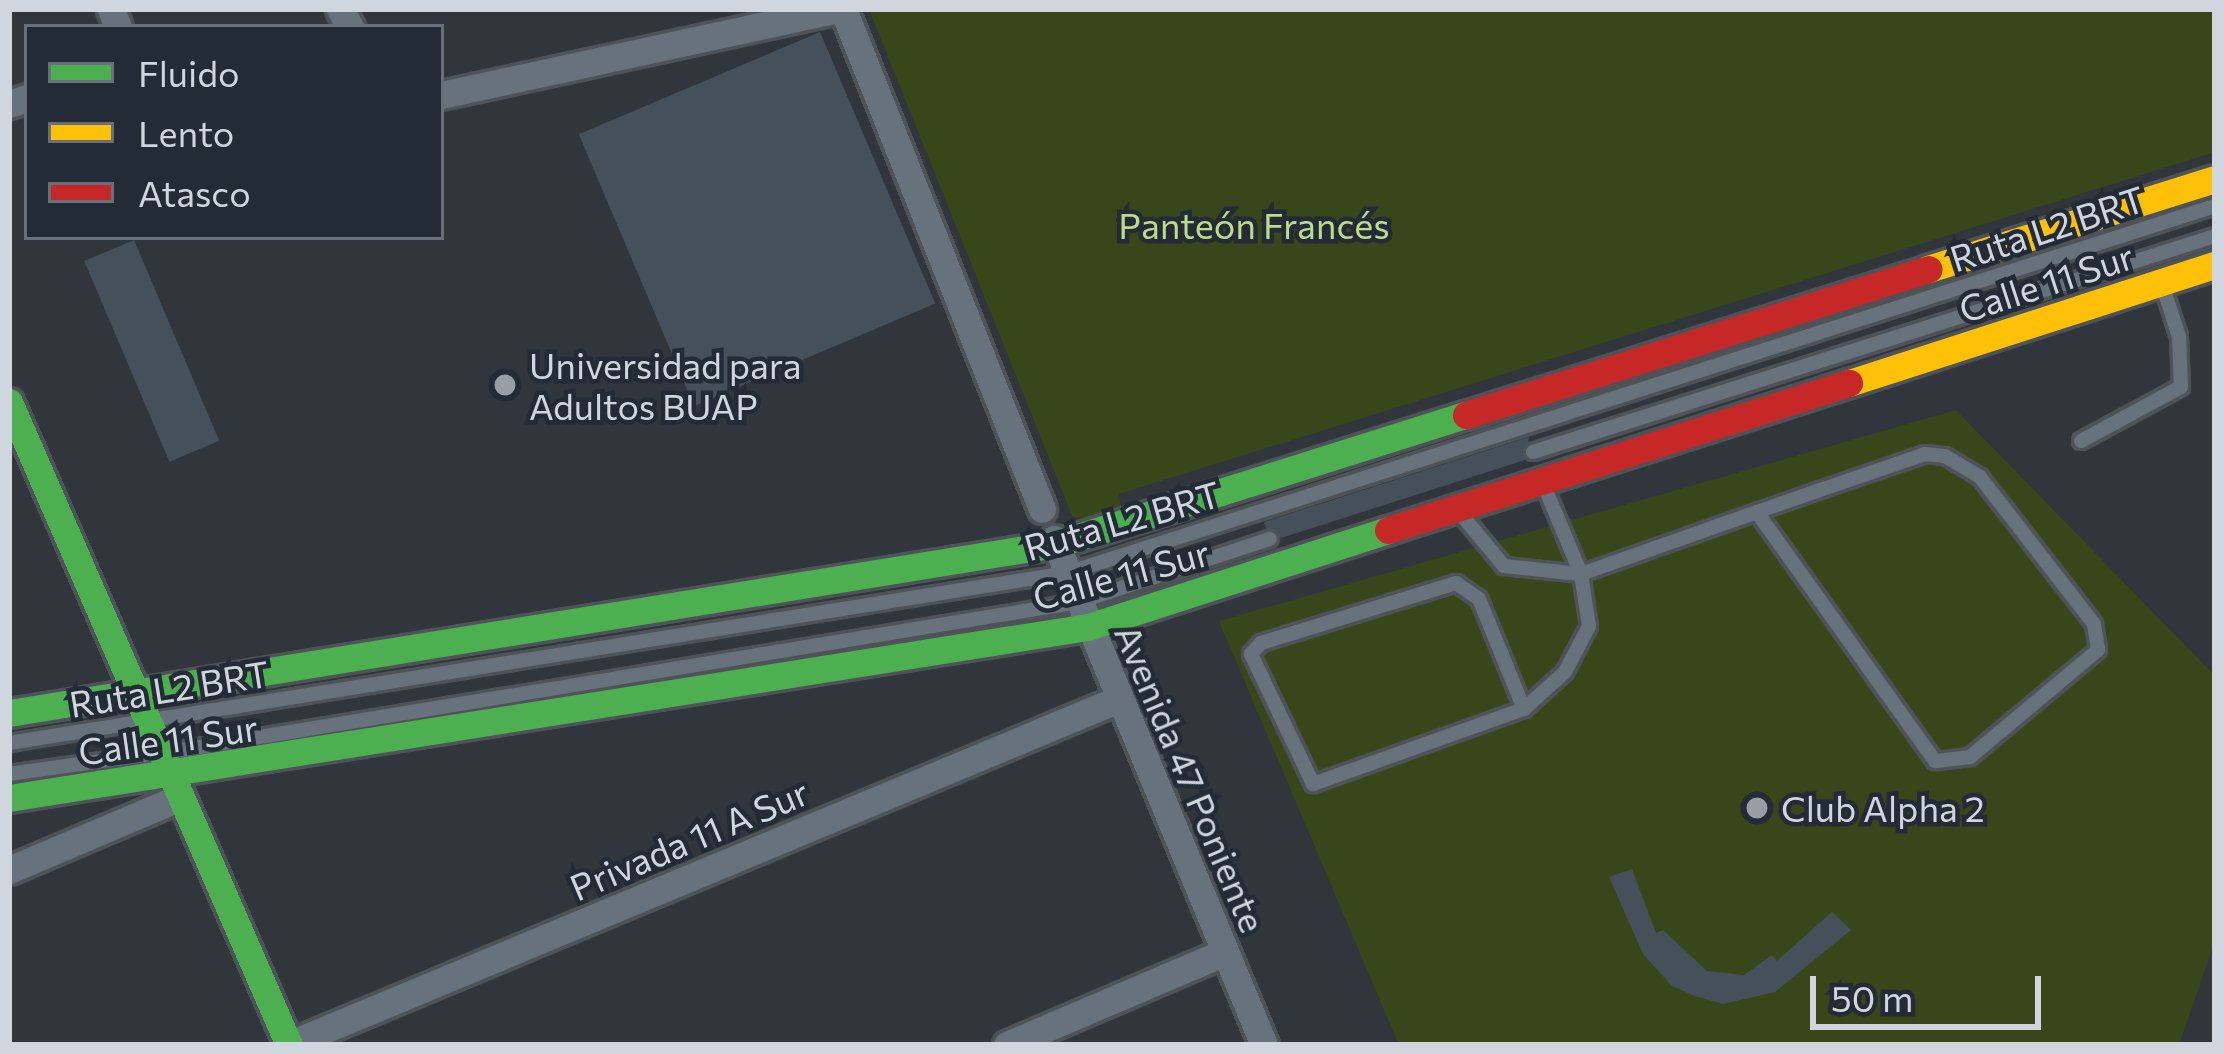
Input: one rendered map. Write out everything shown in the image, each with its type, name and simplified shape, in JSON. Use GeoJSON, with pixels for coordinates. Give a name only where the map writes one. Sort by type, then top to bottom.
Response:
{"type":"FeatureCollection","features":[{"type":"Feature","properties":{"kind":"main road","name":"Calle 11 Sur"},"geometry":{"type":"LineString","coordinates":[[9,713],[137,696],[1055,542],[2215,179]]}},
{"type":"Feature","properties":{"kind":"main road","name":"Calle 11 Sur"},"geometry":{"type":"LineString","coordinates":[[9,798],[172,775],[1083,615],[1456,509],[2215,266]]}},
{"type":"Feature","properties":{"kind":"main road"},"geometry":{"type":"LineString","coordinates":[[9,402],[289,1045]]}},
{"type":"Feature","properties":{"kind":"street"},"geometry":{"type":"LineString","coordinates":[[444,94],[842,9],[1042,509]]}},
{"type":"Feature","properties":{"kind":"street","name":"Avenida 47 Poniente"},"geometry":{"type":"LineString","coordinates":[[1055,542],[1264,1045]]}},
{"type":"Feature","properties":{"kind":"street","name":"Privada 11 A Sur"},"geometry":{"type":"LineString","coordinates":[[289,1045],[1119,699]]}},
{"type":"Feature","properties":{"kind":"street"},"geometry":{"type":"LineString","coordinates":[[9,870],[77,841],[172,775]]}},
{"type":"Feature","properties":{"kind":"street"},"geometry":{"type":"LineString","coordinates":[[58,792],[77,841]]}},
{"type":"Feature","properties":{"kind":"street"},"geometry":{"type":"LineString","coordinates":[[1007,1045],[1225,952]]}},
{"type":"Feature","properties":{"kind":"lane","name":"Ruta L2 BRT"},"geometry":{"type":"LineString","coordinates":[[9,742],[1067,573],[2215,206]]}},
{"type":"Feature","properties":{"kind":"lane","name":"Ruta L2 BRT"},"geometry":{"type":"LineString","coordinates":[[1533,452],[2215,236]]}},
{"type":"Feature","properties":{"kind":"lane"},"geometry":{"type":"LineString","coordinates":[[2081,441],[2181,387],[2179,337],[2162,283]]}},
{"type":"Feature","properties":{"kind":"lane"},"geometry":{"type":"LineString","coordinates":[[1456,509],[1504,566],[1581,574],[1757,512],[1924,454],[1963,463],[2094,624],[2098,650],[1970,757],[1935,761],[1757,512]]}},
{"type":"Feature","properties":{"kind":"lane"},"geometry":{"type":"LineString","coordinates":[[1524,709],[1479,599],[1456,583],[1261,643],[1251,654],[1312,784],[1524,709],[1565,672],[1580,645],[1590,606],[1542,482]]}},
{"type":"Feature","properties":{"kind":"lane","name":"Ruta L2 BRT"},"geometry":{"type":"LineString","coordinates":[[1083,615],[1270,539]]}},
{"type":"Feature","properties":{"kind":"lane","name":"Ruta L2 BRT"},"geometry":{"type":"LineString","coordinates":[[9,775],[172,775]]}},
{"type":"Feature","properties":{"kind":"green space","name":"Panteón Francés"},"geometry":{"type":"Polygon","coordinates":[[[869,9],[2215,9],[2215,152],[1119,494],[1122,514],[1073,518],[869,9]]]}},
{"type":"Feature","properties":{"kind":"green space","name":"Club Alpha 2"},"geometry":{"type":"Polygon","coordinates":[[[1956,410],[2215,676],[2215,941],[2179,1045],[1399,1045],[1219,621],[1956,410]]]}},
{"type":"Feature","properties":{"kind":"building"},"geometry":{"type":"Polygon","coordinates":[[[820,32],[935,304],[694,406],[579,134],[820,32]]]}},
{"type":"Feature","properties":{"kind":"building"},"geometry":{"type":"Polygon","coordinates":[[[134,240],[219,441],[169,462],[84,261],[134,240]]]}},
{"type":"Feature","properties":{"kind":"building"},"geometry":{"type":"Polygon","coordinates":[[[1529,437],[1525,460],[1281,538],[1264,522],[1529,437]]]}},
{"type":"Feature","properties":{"kind":"building"},"geometry":{"type":"Polygon","coordinates":[[[1632,869],[1656,933],[1663,930],[1707,971],[1744,975],[1772,955],[1777,961],[1832,912],[1851,930],[1775,992],[1723,1004],[1672,986],[1643,954],[1609,877],[1632,869]]]}},
{"type":"Feature","properties":{"kind":"traffic: fast"},"geometry":{"type":"LineString","coordinates":[[9,402],[289,1045]]}},
{"type":"Feature","properties":{"kind":"traffic: fast"},"geometry":{"type":"LineString","coordinates":[[9,713],[1056,544],[1466,415]]}},
{"type":"Feature","properties":{"kind":"traffic: fast"},"geometry":{"type":"LineString","coordinates":[[9,798],[1088,627],[1388,530]]}},
{"type":"Feature","properties":{"kind":"traffic: slow"},"geometry":{"type":"LineString","coordinates":[[1928,269],[2215,179]]}},
{"type":"Feature","properties":{"kind":"traffic: slow"},"geometry":{"type":"LineString","coordinates":[[1849,383],[2215,265]]}},
{"type":"Feature","properties":{"kind":"traffic: jam"},"geometry":{"type":"LineString","coordinates":[[1466,415],[1928,269]]}},
{"type":"Feature","properties":{"kind":"traffic: jam"},"geometry":{"type":"LineString","coordinates":[[1388,530],[1849,383]]}},
{"type":"Feature","properties":{"kind":"place","name":"Universidad para Adultos BUAP"},"geometry":{"type":"Point","coordinates":[505,385]}},
{"type":"Feature","properties":{"kind":"place","name":"Club Alpha 2"},"geometry":{"type":"Point","coordinates":[1757,808]}}]}
